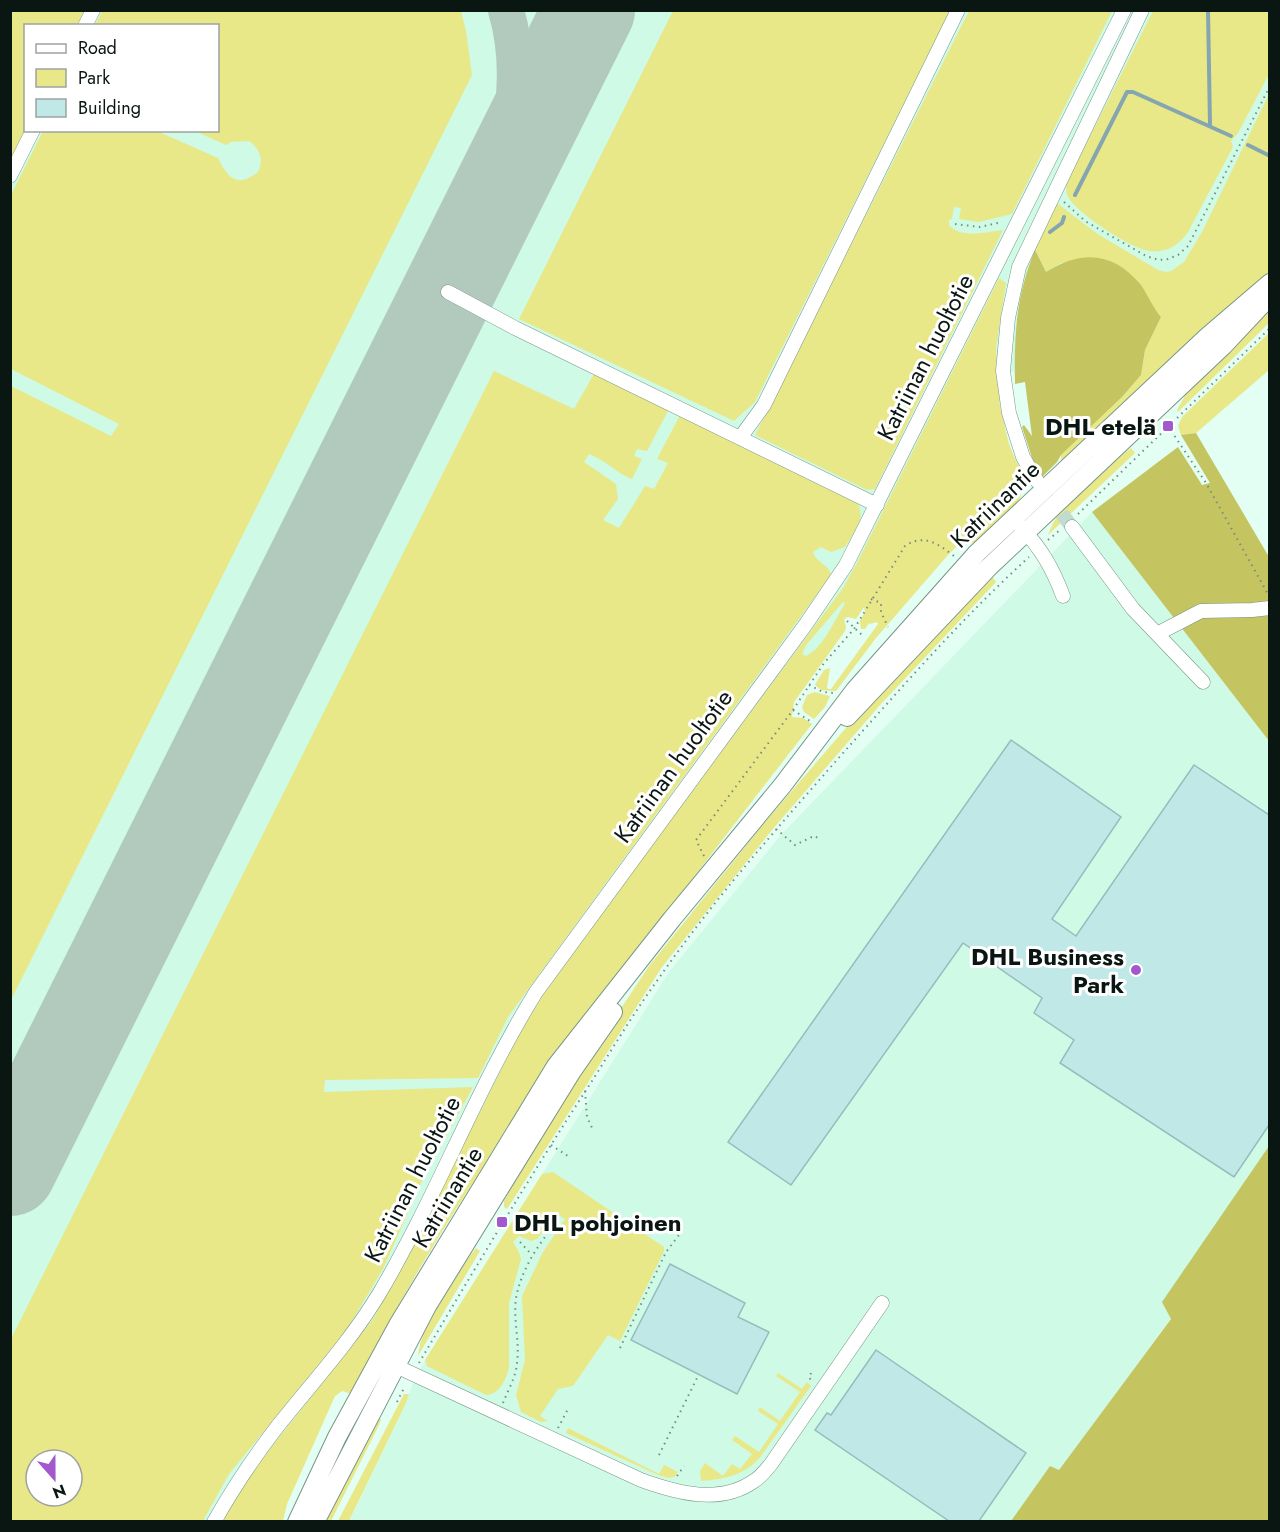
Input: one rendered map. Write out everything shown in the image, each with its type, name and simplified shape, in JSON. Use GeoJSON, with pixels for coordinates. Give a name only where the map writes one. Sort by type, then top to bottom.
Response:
{"type":"FeatureCollection","features":[{"type":"Feature","properties":{"kind":"main road","name":"Katriinantie"},"geometry":{"type":"LineString","coordinates":[[297,1521],[337,1437],[380,1358],[556,1066],[672,919],[782,786],[855,690],[976,553],[1200,344],[1269,283]]}},
{"type":"Feature","properties":{"kind":"main road","name":"Katriinantie"},"geometry":{"type":"LineString","coordinates":[[782,786],[989,567],[1223,346],[1269,296]]}},
{"type":"Feature","properties":{"kind":"main road","name":"Katriinantie"},"geometry":{"type":"LineString","coordinates":[[315,1521],[404,1370],[427,1306],[572,1071],[606,1023],[672,919]]}},
{"type":"Feature","properties":{"kind":"lane"},"geometry":{"type":"LineString","coordinates":[[86,24],[93,10]]}},
{"type":"Feature","properties":{"kind":"lane"},"geometry":{"type":"LineString","coordinates":[[740,438],[764,405],[957,10]]}},
{"type":"Feature","properties":{"kind":"lane","name":"Katriinan huoltotie"},"geometry":{"type":"LineString","coordinates":[[214,1521],[251,1462],[355,1331],[379,1293],[440,1177],[499,1055],[536,992],[827,595],[846,565],[1124,10]]}},
{"type":"Feature","properties":{"kind":"lane"},"geometry":{"type":"LineString","coordinates":[[1037,481],[1023,457],[1012,424],[1003,370],[1008,318],[1019,267],[1142,10]]}},
{"type":"Feature","properties":{"kind":"lane"},"geometry":{"type":"LineString","coordinates":[[10,176],[32,132]]}},
{"type":"Feature","properties":{"kind":"lane"},"geometry":{"type":"LineString","coordinates":[[1042,174],[1055,190]]}},
{"type":"Feature","properties":{"kind":"lane"},"geometry":{"type":"LineString","coordinates":[[448,292],[515,328],[877,505]]}},
{"type":"Feature","properties":{"kind":"lane"},"geometry":{"type":"LineString","coordinates":[[1012,519],[1039,547],[1054,571],[1063,596]]}},
{"type":"Feature","properties":{"kind":"lane"},"geometry":{"type":"LineString","coordinates":[[1070,523],[1133,609],[1203,682]]}},
{"type":"Feature","properties":{"kind":"lane"},"geometry":{"type":"LineString","coordinates":[[1157,634],[1202,611],[1269,608]]}},
{"type":"Feature","properties":{"kind":"lane"},"geometry":{"type":"LineString","coordinates":[[380,1358],[661,1487],[683,1494],[707,1495],[743,1487],[756,1480],[771,1464],[882,1303]]}},
{"type":"Feature","properties":{"kind":"path"},"geometry":{"type":"LineString","coordinates":[[1055,190],[1065,203],[1085,221],[1146,256],[1159,260],[1178,255],[1188,246],[1269,86]]}},
{"type":"Feature","properties":{"kind":"path"},"geometry":{"type":"LineString","coordinates":[[955,224],[980,227],[1019,219]]}},
{"type":"Feature","properties":{"kind":"path"},"geometry":{"type":"LineString","coordinates":[[393,1408],[404,1370],[658,979],[697,926],[776,830],[912,676],[1003,581],[1039,547],[1070,523],[1269,328]]}},
{"type":"Feature","properties":{"kind":"path"},"geometry":{"type":"LineString","coordinates":[[1168,426],[1206,483],[1269,596]]}},
{"type":"Feature","properties":{"kind":"path"},"geometry":{"type":"LineString","coordinates":[[706,861],[696,840],[793,710],[824,663],[854,629],[905,546],[912,540],[933,541],[954,556]]}},
{"type":"Feature","properties":{"kind":"path"},"geometry":{"type":"LineString","coordinates":[[872,599],[881,603],[881,612],[888,627]]}},
{"type":"Feature","properties":{"kind":"path"},"geometry":{"type":"LineString","coordinates":[[847,621],[862,635]]}},
{"type":"Feature","properties":{"kind":"path"},"geometry":{"type":"LineString","coordinates":[[809,686],[823,692],[838,693]]}},
{"type":"Feature","properties":{"kind":"path"},"geometry":{"type":"LineString","coordinates":[[793,710],[815,725]]}},
{"type":"Feature","properties":{"kind":"path"},"geometry":{"type":"LineString","coordinates":[[776,830],[795,845],[814,836],[818,838]]}},
{"type":"Feature","properties":{"kind":"path"},"geometry":{"type":"LineString","coordinates":[[585,1091],[587,1117],[593,1130]]}},
{"type":"Feature","properties":{"kind":"path"},"geometry":{"type":"LineString","coordinates":[[550,1145],[571,1158]]}},
{"type":"Feature","properties":{"kind":"path"},"geometry":{"type":"LineString","coordinates":[[498,1414],[517,1363],[516,1298],[532,1255],[558,1220]]}},
{"type":"Feature","properties":{"kind":"path"},"geometry":{"type":"LineString","coordinates":[[620,1348],[666,1252],[679,1236]]}},
{"type":"Feature","properties":{"kind":"path"},"geometry":{"type":"LineString","coordinates":[[520,1242],[532,1255]]}},
{"type":"Feature","properties":{"kind":"path"},"geometry":{"type":"LineString","coordinates":[[659,1455],[698,1376]]}},
{"type":"Feature","properties":{"kind":"shaded area"},"geometry":{"type":"Polygon","coordinates":[[[10,11],[1269,11],[1269,119],[1182,289],[960,397],[819,657],[441,1205],[253,1521],[11,1521],[10,11]]]}},
{"type":"Feature","properties":{"kind":"shaded area"},"geometry":{"type":"Polygon","coordinates":[[[1035,250],[1046,272],[1084,257],[1108,260],[1130,274],[1141,285],[1161,317],[1145,350],[1141,375],[1042,477],[1038,476],[1022,427],[1024,425],[1032,436],[1025,382],[1015,384],[1017,316],[1024,283],[1035,250]]]}},
{"type":"Feature","properties":{"kind":"shaded area"},"geometry":{"type":"Polygon","coordinates":[[[1196,433],[1269,557],[1269,741],[1092,512],[1178,447],[1202,485],[1210,483],[1181,435],[1196,433]]]}},
{"type":"Feature","properties":{"kind":"shaded area"},"geometry":{"type":"Polygon","coordinates":[[[1092,512],[1269,741],[1269,1146],[1163,1302],[1171,1318],[1059,1470],[1050,1466],[1011,1521],[349,1522],[405,1405],[416,1375],[669,972],[781,835],[1092,512]]]}},
{"type":"Feature","properties":{"kind":"shaded area"},"geometry":{"type":"Polygon","coordinates":[[[1269,1146],[1269,1521],[1011,1521],[1050,1466],[1059,1470],[1171,1319],[1162,1302],[1269,1146]]]}},
{"type":"Feature","properties":{"kind":"green space"},"geometry":{"type":"Polygon","coordinates":[[[11,11],[86,11],[80,24],[24,24],[25,132],[11,163],[11,11]]]}},
{"type":"Feature","properties":{"kind":"green space"},"geometry":{"type":"Polygon","coordinates":[[[102,11],[461,11],[472,75],[11,1000],[11,386],[111,436],[119,424],[11,369],[11,195],[42,132],[159,132],[218,158],[230,176],[239,180],[245,180],[258,172],[261,163],[256,147],[249,141],[231,142],[226,145],[197,132],[219,132],[219,24],[96,24],[102,11]]]}},
{"type":"Feature","properties":{"kind":"green space"},"geometry":{"type":"Polygon","coordinates":[[[673,11],[950,11],[755,402],[734,421],[519,319],[673,11]]]}},
{"type":"Feature","properties":{"kind":"green space"},"geometry":{"type":"Polygon","coordinates":[[[969,11],[1112,11],[1012,214],[979,222],[959,219],[961,208],[954,207],[949,225],[960,232],[974,234],[1003,230],[875,489],[867,490],[755,435],[969,11]]]}},
{"type":"Feature","properties":{"kind":"green space"},"geometry":{"type":"Polygon","coordinates":[[[1153,11],[1269,11],[1269,74],[1238,133],[1231,141],[1233,147],[1188,232],[1172,247],[1161,251],[1140,249],[1118,237],[1082,212],[1066,192],[1066,184],[1153,11]]]}},
{"type":"Feature","properties":{"kind":"green space"},"geometry":{"type":"Polygon","coordinates":[[[1269,94],[1269,272],[1061,461],[1061,455],[1122,397],[1141,375],[1145,350],[1161,317],[1156,312],[1061,263],[1046,272],[1035,250],[1054,204],[1057,203],[1096,233],[1158,270],[1171,271],[1184,262],[1202,232],[1269,94]]]}},
{"type":"Feature","properties":{"kind":"green space"},"geometry":{"type":"Polygon","coordinates":[[[999,278],[1006,283],[996,348],[1000,406],[1009,444],[1016,461],[1032,485],[1022,484],[1021,496],[1017,503],[977,542],[957,546],[948,555],[876,638],[836,691],[821,690],[815,685],[824,670],[830,668],[827,687],[831,689],[878,624],[877,622],[869,623],[865,629],[861,629],[860,621],[865,612],[864,607],[856,619],[848,617],[844,619],[845,631],[794,702],[792,717],[803,718],[812,724],[577,1034],[473,1183],[409,1287],[352,1394],[342,1391],[335,1396],[287,1504],[283,1521],[222,1522],[249,1477],[269,1450],[373,1319],[401,1269],[518,1036],[541,998],[843,588],[999,278]],[[843,602],[806,645],[802,654],[806,656],[818,647],[845,603],[843,602]]]}},
{"type":"Feature","properties":{"kind":"green space"},"geometry":{"type":"Polygon","coordinates":[[[1269,308],[1269,323],[1178,412],[1191,385],[1269,308]]]}},
{"type":"Feature","properties":{"kind":"green space"},"geometry":{"type":"Polygon","coordinates":[[[1269,333],[1269,370],[1196,433],[1181,435],[1178,426],[1182,417],[1269,333]]]}},
{"type":"Feature","properties":{"kind":"green space"},"geometry":{"type":"Polygon","coordinates":[[[494,371],[574,409],[595,372],[669,409],[647,451],[637,449],[634,456],[642,459],[632,479],[589,454],[584,462],[616,484],[618,499],[603,520],[619,528],[645,486],[654,489],[668,463],[657,459],[680,415],[858,504],[860,521],[845,547],[831,552],[821,547],[813,552],[817,559],[828,568],[831,575],[508,1017],[478,1078],[325,1080],[324,1092],[473,1087],[422,1181],[383,1269],[346,1331],[229,1474],[203,1521],[11,1521],[10,1341],[494,371]]]}},
{"type":"Feature","properties":{"kind":"green space"},"geometry":{"type":"Polygon","coordinates":[[[1131,448],[1135,453],[1048,535],[1062,508],[1072,497],[1094,476],[1131,448]]]}},
{"type":"Feature","properties":{"kind":"green space"},"geometry":{"type":"Polygon","coordinates":[[[992,576],[996,582],[881,704],[772,830],[662,967],[507,1209],[504,1207],[504,1201],[530,1155],[600,1040],[649,966],[765,822],[845,729],[992,576]]]}},
{"type":"Feature","properties":{"kind":"green space"},"geometry":{"type":"Polygon","coordinates":[[[814,692],[830,696],[825,707],[814,719],[804,712],[802,707],[807,695],[814,692]]]}},
{"type":"Feature","properties":{"kind":"green space"},"geometry":{"type":"Polygon","coordinates":[[[553,1172],[664,1247],[664,1251],[620,1341],[608,1335],[573,1386],[558,1389],[540,1416],[548,1421],[541,1422],[521,1412],[516,1395],[525,1360],[522,1296],[543,1252],[565,1219],[557,1214],[537,1239],[531,1241],[519,1236],[513,1242],[521,1259],[509,1303],[509,1367],[499,1389],[486,1395],[427,1366],[425,1360],[542,1174],[553,1172]]]}},
{"type":"Feature","properties":{"kind":"green space"},"geometry":{"type":"Polygon","coordinates":[[[476,1248],[480,1251],[418,1356],[432,1310],[476,1248]]]}},
{"type":"Feature","properties":{"kind":"green space"},"geometry":{"type":"Polygon","coordinates":[[[778,1373],[802,1389],[807,1382],[811,1386],[761,1456],[749,1468],[734,1475],[701,1481],[700,1471],[705,1463],[723,1476],[732,1464],[740,1469],[752,1454],[732,1440],[735,1436],[759,1452],[778,1424],[758,1411],[760,1407],[780,1421],[800,1392],[776,1376],[778,1373]]]}},
{"type":"Feature","properties":{"kind":"green space"},"geometry":{"type":"Polygon","coordinates":[[[404,1394],[409,1394],[406,1403],[349,1521],[338,1521],[404,1394]]]}},
{"type":"Feature","properties":{"kind":"green space"},"geometry":{"type":"Polygon","coordinates":[[[375,1417],[381,1419],[379,1425],[331,1521],[323,1522],[375,1417]]]}},
{"type":"Feature","properties":{"kind":"green space"},"geometry":{"type":"Polygon","coordinates":[[[568,1428],[659,1474],[664,1465],[678,1472],[674,1477],[668,1478],[658,1475],[566,1433],[568,1428]]]}},
{"type":"Feature","properties":{"kind":"building","name":"DHL Business Park"},"geometry":{"type":"Polygon","coordinates":[[[1011,740],[1121,817],[1052,919],[1076,936],[1194,765],[1269,815],[1269,1125],[1234,1177],[1060,1063],[1074,1040],[1034,1013],[1042,998],[963,943],[791,1185],[728,1142],[1011,740]]]}},
{"type":"Feature","properties":{"kind":"building"},"geometry":{"type":"Polygon","coordinates":[[[670,1264],[745,1303],[738,1317],[769,1332],[737,1394],[631,1340],[670,1264]]]}},
{"type":"Feature","properties":{"kind":"building"},"geometry":{"type":"Polygon","coordinates":[[[876,1350],[1026,1453],[979,1521],[949,1521],[815,1430],[827,1413],[831,1415],[876,1350]]]}},
{"type":"Feature","properties":{"kind":"waterway"},"geometry":{"type":"LineString","coordinates":[[1208,10],[1210,125]]}},
{"type":"Feature","properties":{"kind":"waterway"},"geometry":{"type":"LineString","coordinates":[[1075,195],[1127,92],[1133,92],[1231,136]]}},
{"type":"Feature","properties":{"kind":"waterway"},"geometry":{"type":"LineString","coordinates":[[1248,145],[1270,156]]}},
{"type":"Feature","properties":{"kind":"waterway"},"geometry":{"type":"LineString","coordinates":[[1050,232],[1062,223],[1064,217]]}},
{"type":"Feature","properties":{"kind":"taxiway"},"geometry":{"type":"LineString","coordinates":[[488,212],[508,137],[515,87],[515,61],[506,10]]}},
{"type":"Feature","properties":{"kind":"runway"},"geometry":{"type":"LineString","coordinates":[[10,1170],[589,10]]}},
{"type":"Feature","properties":{"kind":"tunnel"},"geometry":{"type":"LineString","coordinates":[[1049,497],[1072,527]]}},
{"type":"Feature","properties":{"kind":"place","name":"DHL etelä"},"geometry":{"type":"Point","coordinates":[1168,426]}},
{"type":"Feature","properties":{"kind":"place","name":"DHL Business Park"},"geometry":{"type":"Point","coordinates":[1136,970]}},
{"type":"Feature","properties":{"kind":"place","name":"DHL pohjoinen"},"geometry":{"type":"Point","coordinates":[502,1222]}}]}
